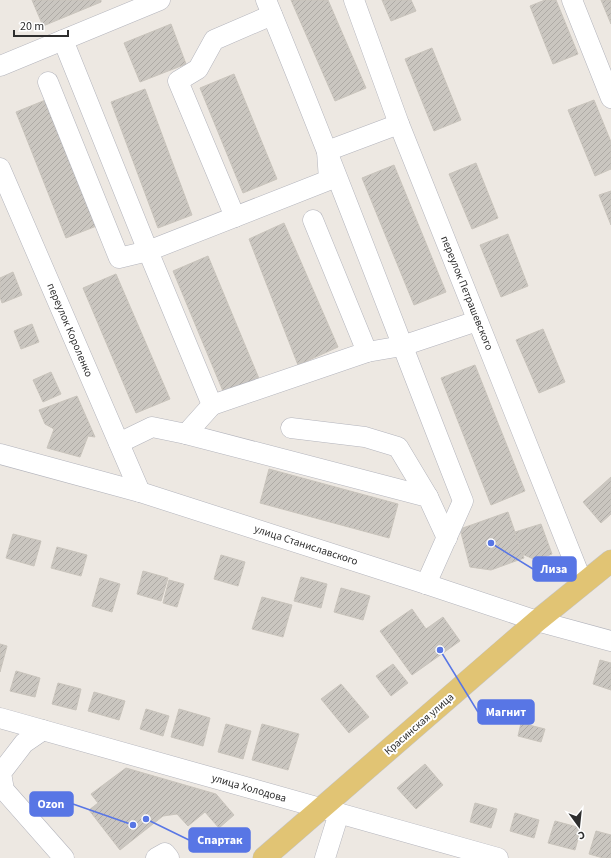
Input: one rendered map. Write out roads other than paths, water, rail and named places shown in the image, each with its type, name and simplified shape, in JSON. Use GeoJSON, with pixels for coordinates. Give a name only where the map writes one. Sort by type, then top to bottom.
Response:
{"type":"FeatureCollection","features":[{"type":"Feature","properties":{"kind":"main road","name":"Красинская улица"},"geometry":{"type":"LineString","coordinates":[[264,858],[331,810],[537,621],[611,561]]}},
{"type":"Feature","properties":{"kind":"street"},"geometry":{"type":"LineString","coordinates":[[0,66],[160,0]]}},
{"type":"Feature","properties":{"kind":"street","name":"переулок Петрашевского"},"geometry":{"type":"LineString","coordinates":[[354,0],[399,124],[583,584]]}},
{"type":"Feature","properties":{"kind":"street"},"geometry":{"type":"LineString","coordinates":[[572,0],[611,98]]}},
{"type":"Feature","properties":{"kind":"street"},"geometry":{"type":"LineString","coordinates":[[235,217],[178,81],[198,69],[214,40],[269,7],[328,151],[463,501],[426,584]]}},
{"type":"Feature","properties":{"kind":"street"},"geometry":{"type":"LineString","coordinates":[[63,40],[212,405]]}},
{"type":"Feature","properties":{"kind":"street"},"geometry":{"type":"LineString","coordinates":[[48,82],[119,258],[148,251],[329,180],[328,151]]}},
{"type":"Feature","properties":{"kind":"street"},"geometry":{"type":"LineString","coordinates":[[328,151],[399,124]]}},
{"type":"Feature","properties":{"kind":"street","name":"переулок Короленко"},"geometry":{"type":"LineString","coordinates":[[0,168],[140,492]]}},
{"type":"Feature","properties":{"kind":"street"},"geometry":{"type":"LineString","coordinates":[[313,220],[366,352]]}},
{"type":"Feature","properties":{"kind":"street"},"geometry":{"type":"LineString","coordinates":[[186,434],[212,405],[366,352],[402,346],[477,320]]}},
{"type":"Feature","properties":{"kind":"street"},"geometry":{"type":"LineString","coordinates":[[119,443],[152,427],[186,434],[428,497]]}},
{"type":"Feature","properties":{"kind":"street"},"geometry":{"type":"LineString","coordinates":[[291,428],[365,437],[398,447],[428,497],[447,538]]}},
{"type":"Feature","properties":{"kind":"street","name":"улица Станиславского"},"geometry":{"type":"LineString","coordinates":[[0,454],[140,492],[537,621],[611,641]]}},
{"type":"Feature","properties":{"kind":"street","name":"улица Холодова"},"geometry":{"type":"LineString","coordinates":[[0,718],[498,858]]}},
{"type":"Feature","properties":{"kind":"street"},"geometry":{"type":"LineString","coordinates":[[43,730],[24,743],[1,773],[2,790],[64,858]]}},
{"type":"Feature","properties":{"kind":"street"},"geometry":{"type":"LineString","coordinates":[[325,858],[331,810]]}},
{"type":"Feature","properties":{"kind":"street"},"geometry":{"type":"LineString","coordinates":[[156,858],[165,853],[169,858]]}},
{"type":"Feature","properties":{"kind":"place","name":"Лиза"},"geometry":{"type":"Point","coordinates":[491,543]}},
{"type":"Feature","properties":{"kind":"place","name":"Магнит"},"geometry":{"type":"Point","coordinates":[440,650]}},
{"type":"Feature","properties":{"kind":"place","name":"Спартак"},"geometry":{"type":"Point","coordinates":[146,819]}},
{"type":"Feature","properties":{"kind":"place","name":"Ozon"},"geometry":{"type":"Point","coordinates":[133,825]}}]}
